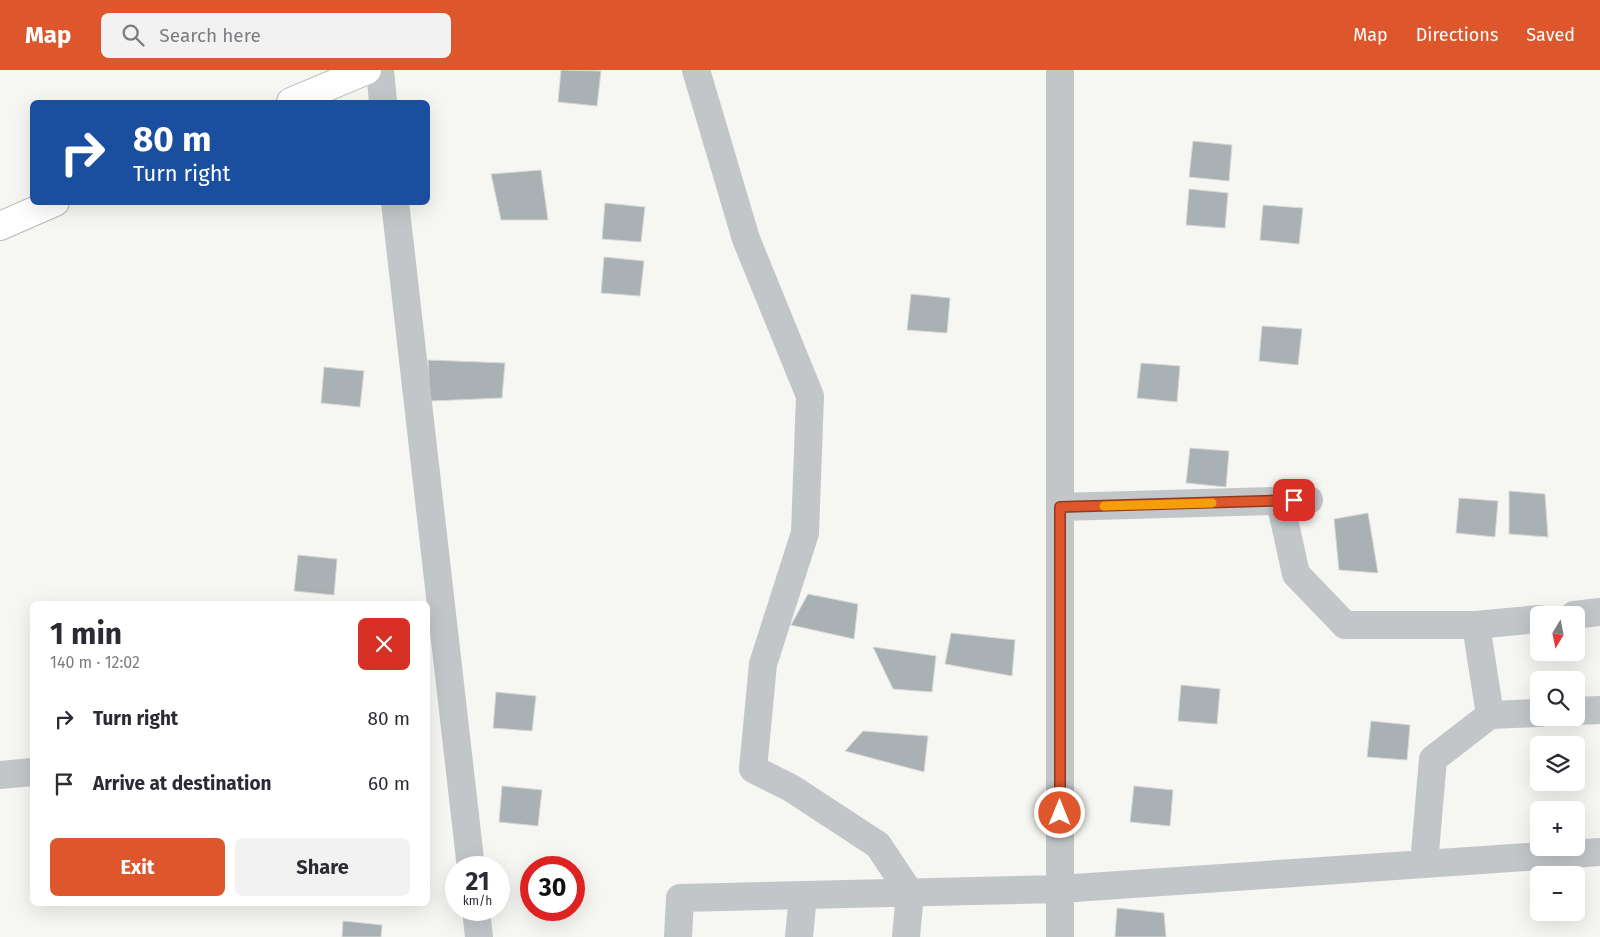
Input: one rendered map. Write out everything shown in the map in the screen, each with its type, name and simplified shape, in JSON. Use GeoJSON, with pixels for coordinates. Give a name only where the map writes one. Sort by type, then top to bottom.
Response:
{"type":"FeatureCollection","features":[{"type":"Feature","properties":{"kind":"main road"},"geometry":{"type":"LineString","coordinates":[[295,100],[367,70]]}},
{"type":"Feature","properties":{"kind":"main road"},"geometry":{"type":"LineString","coordinates":[[0,226],[48,205]]}},
{"type":"Feature","properties":{"kind":"street"},"geometry":{"type":"LineString","coordinates":[[380,70],[383,100]]}},
{"type":"Feature","properties":{"kind":"street"},"geometry":{"type":"LineString","coordinates":[[696,70],[746,239],[810,396],[806,533],[763,664],[753,770],[792,788],[878,845],[910,893],[906,937]]}},
{"type":"Feature","properties":{"kind":"street"},"geometry":{"type":"LineString","coordinates":[[1060,70],[1060,937]]}},
{"type":"Feature","properties":{"kind":"street"},"geometry":{"type":"LineString","coordinates":[[395,205],[470,856]]}},
{"type":"Feature","properties":{"kind":"street"},"geometry":{"type":"LineString","coordinates":[[1280,500],[1296,574],[1345,625],[1476,625],[1530,620]]}},
{"type":"Feature","properties":{"kind":"street"},"geometry":{"type":"LineString","coordinates":[[1060,507],[1309,500]]}},
{"type":"Feature","properties":{"kind":"street"},"geometry":{"type":"LineString","coordinates":[[1585,614],[1600,612]]}},
{"type":"Feature","properties":{"kind":"street"},"geometry":{"type":"LineString","coordinates":[[1476,625],[1490,716]]}},
{"type":"Feature","properties":{"kind":"street"},"geometry":{"type":"LineString","coordinates":[[1585,711],[1600,710]]}},
{"type":"Feature","properties":{"kind":"street"},"geometry":{"type":"LineString","coordinates":[[1424,864],[1433,759],[1490,716],[1530,714]]}},
{"type":"Feature","properties":{"kind":"street"},"geometry":{"type":"LineString","coordinates":[[0,775],[30,772]]}},
{"type":"Feature","properties":{"kind":"street"},"geometry":{"type":"LineString","coordinates":[[678,937],[680,898],[1060,889],[1600,852]]}},
{"type":"Feature","properties":{"kind":"street"},"geometry":{"type":"LineString","coordinates":[[799,937],[803,895]]}},
{"type":"Feature","properties":{"kind":"street"},"geometry":{"type":"LineString","coordinates":[[477,921],[479,937]]}},
{"type":"Feature","properties":{"kind":"building"},"geometry":{"type":"Polygon","coordinates":[[[561,70],[601,71],[597,106],[558,102],[561,70]]]}},
{"type":"Feature","properties":{"kind":"building"},"geometry":{"type":"Polygon","coordinates":[[[1193,141],[1232,145],[1229,181],[1189,177],[1193,141]]]}},
{"type":"Feature","properties":{"kind":"building"},"geometry":{"type":"Polygon","coordinates":[[[541,170],[548,220],[501,220],[491,174],[541,170]]]}},
{"type":"Feature","properties":{"kind":"building"},"geometry":{"type":"Polygon","coordinates":[[[1189,189],[1228,193],[1225,228],[1186,225],[1189,189]]]}},
{"type":"Feature","properties":{"kind":"building"},"geometry":{"type":"Polygon","coordinates":[[[605,203],[645,207],[641,242],[602,239],[605,203]]]}},
{"type":"Feature","properties":{"kind":"building"},"geometry":{"type":"Polygon","coordinates":[[[1263,205],[1303,208],[1299,244],[1260,240],[1263,205]]]}},
{"type":"Feature","properties":{"kind":"building"},"geometry":{"type":"Polygon","coordinates":[[[604,257],[644,261],[640,296],[601,293],[604,257]]]}},
{"type":"Feature","properties":{"kind":"building"},"geometry":{"type":"Polygon","coordinates":[[[911,294],[950,298],[947,333],[907,330],[911,294]]]}},
{"type":"Feature","properties":{"kind":"building"},"geometry":{"type":"Polygon","coordinates":[[[1262,326],[1302,329],[1298,365],[1259,361],[1262,326]]]}},
{"type":"Feature","properties":{"kind":"building"},"geometry":{"type":"Polygon","coordinates":[[[428,360],[505,363],[502,398],[430,401],[428,360]]]}},
{"type":"Feature","properties":{"kind":"building"},"geometry":{"type":"Polygon","coordinates":[[[1141,363],[1180,366],[1177,402],[1137,398],[1141,363]]]}},
{"type":"Feature","properties":{"kind":"building"},"geometry":{"type":"Polygon","coordinates":[[[324,367],[364,371],[360,407],[321,403],[324,367]]]}},
{"type":"Feature","properties":{"kind":"building"},"geometry":{"type":"Polygon","coordinates":[[[1190,448],[1229,451],[1226,487],[1186,483],[1190,448]]]}},
{"type":"Feature","properties":{"kind":"building"},"geometry":{"type":"Polygon","coordinates":[[[1509,491],[1545,494],[1548,537],[1509,534],[1509,491]]]}},
{"type":"Feature","properties":{"kind":"building"},"geometry":{"type":"Polygon","coordinates":[[[1459,498],[1498,501],[1495,537],[1456,533],[1459,498]]]}},
{"type":"Feature","properties":{"kind":"building"},"geometry":{"type":"Polygon","coordinates":[[[1368,513],[1378,573],[1339,570],[1334,519],[1368,513]]]}},
{"type":"Feature","properties":{"kind":"building"},"geometry":{"type":"Polygon","coordinates":[[[298,555],[337,559],[334,595],[294,591],[298,555]]]}},
{"type":"Feature","properties":{"kind":"building"},"geometry":{"type":"Polygon","coordinates":[[[808,594],[858,604],[854,639],[791,625],[808,594]]]}},
{"type":"Feature","properties":{"kind":"building"},"geometry":{"type":"Polygon","coordinates":[[[951,633],[1015,640],[1012,676],[945,664],[951,633]]]}},
{"type":"Feature","properties":{"kind":"building"},"geometry":{"type":"Polygon","coordinates":[[[873,647],[936,656],[932,692],[893,689],[873,647]]]}},
{"type":"Feature","properties":{"kind":"building"},"geometry":{"type":"Polygon","coordinates":[[[1181,685],[1220,689],[1217,724],[1178,721],[1181,685]]]}},
{"type":"Feature","properties":{"kind":"building"},"geometry":{"type":"Polygon","coordinates":[[[496,692],[536,696],[532,731],[493,728],[496,692]]]}},
{"type":"Feature","properties":{"kind":"building"},"geometry":{"type":"Polygon","coordinates":[[[1371,721],[1410,725],[1407,760],[1367,757],[1371,721]]]}},
{"type":"Feature","properties":{"kind":"building"},"geometry":{"type":"Polygon","coordinates":[[[863,731],[928,736],[924,772],[845,751],[863,731]]]}},
{"type":"Feature","properties":{"kind":"building"},"geometry":{"type":"Polygon","coordinates":[[[502,786],[542,790],[538,826],[499,822],[502,786]]]}},
{"type":"Feature","properties":{"kind":"building"},"geometry":{"type":"Polygon","coordinates":[[[1134,786],[1173,790],[1170,826],[1130,822],[1134,786]]]}},
{"type":"Feature","properties":{"kind":"building"},"geometry":{"type":"Polygon","coordinates":[[[1117,908],[1164,913],[1166,937],[1115,937],[1117,908]]]}},
{"type":"Feature","properties":{"kind":"building"},"geometry":{"type":"Polygon","coordinates":[[[343,921],[382,925],[381,937],[342,937],[343,921]]]}},
{"type":"Feature","properties":{"kind":"slow traffic"},"geometry":{"type":"LineString","coordinates":[[1104,506],[1212,503]]}},
{"type":"Feature","properties":{"kind":"route"},"geometry":{"type":"LineString","coordinates":[[1060,813],[1060,507],[1294,500]]}}]}
